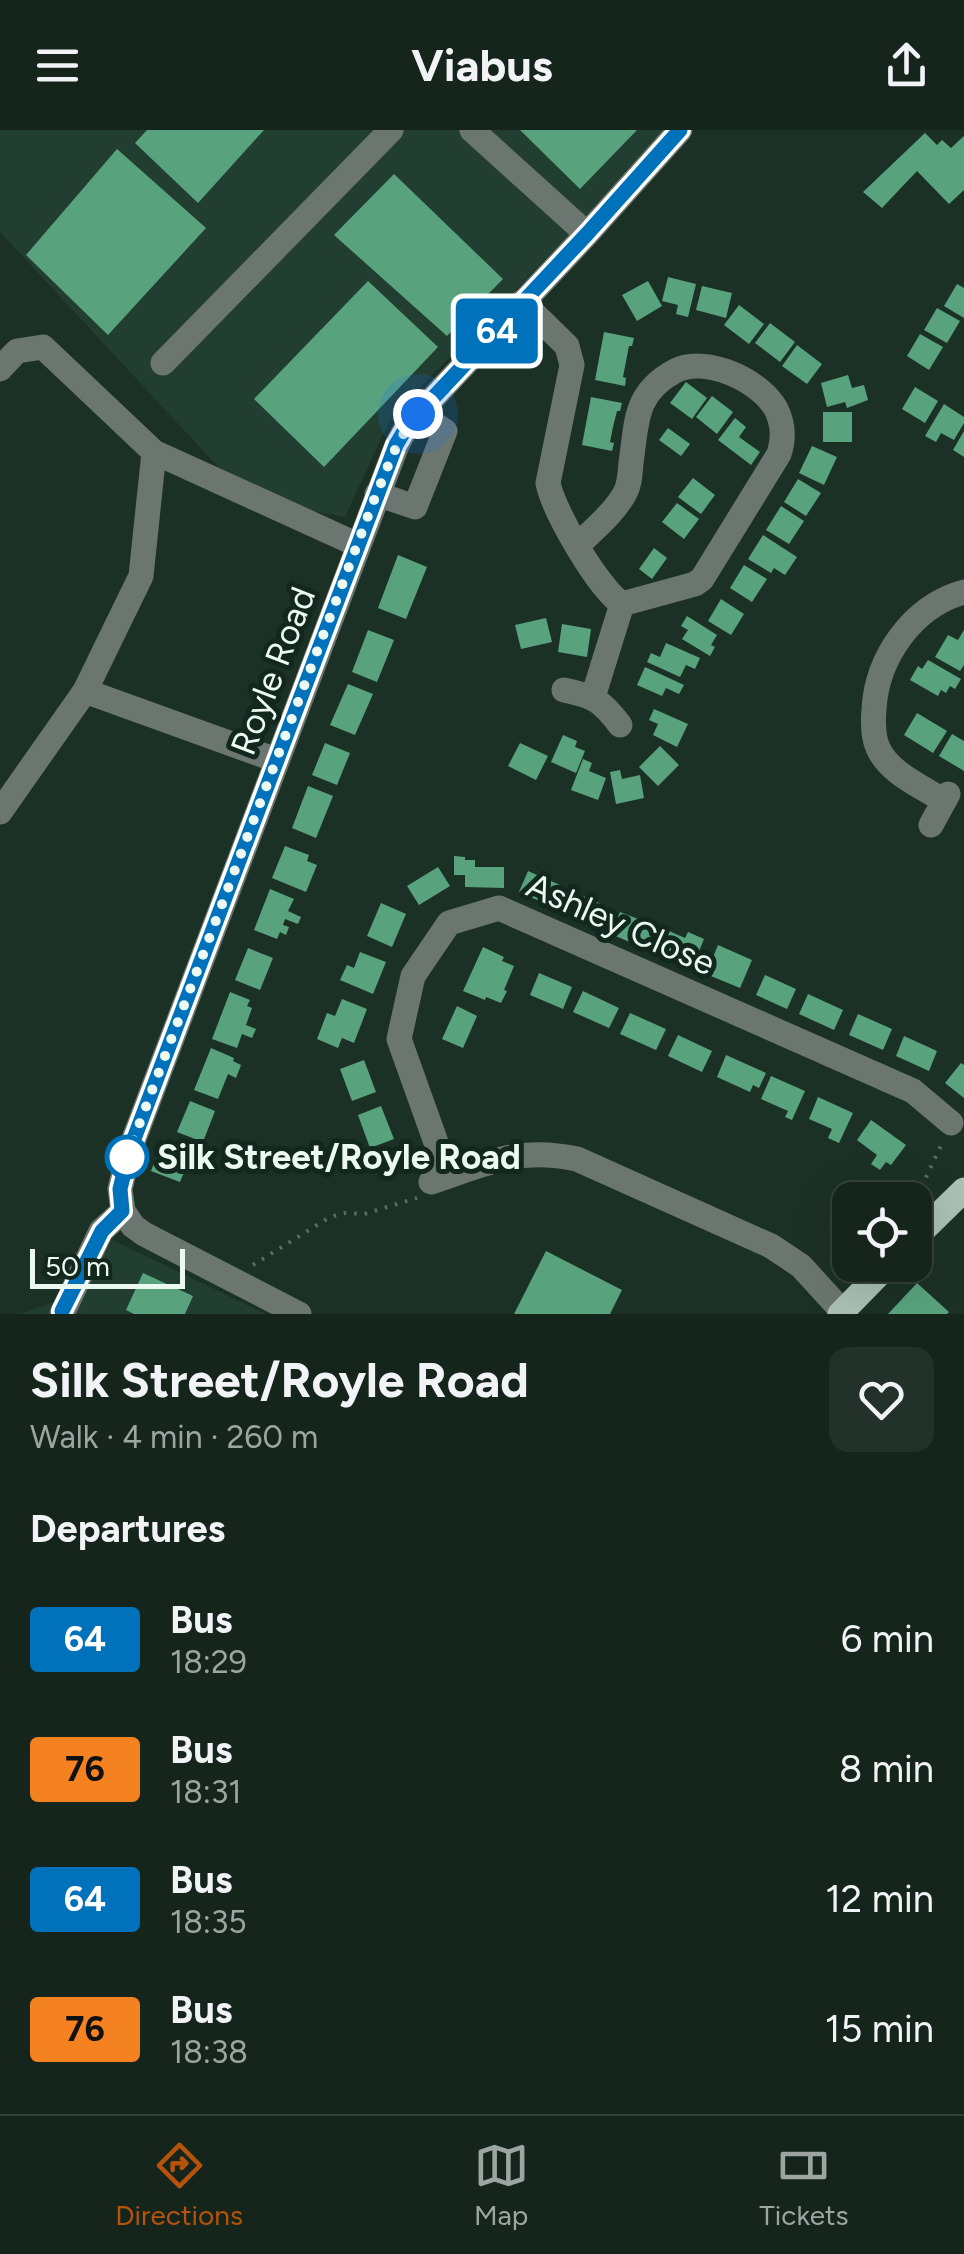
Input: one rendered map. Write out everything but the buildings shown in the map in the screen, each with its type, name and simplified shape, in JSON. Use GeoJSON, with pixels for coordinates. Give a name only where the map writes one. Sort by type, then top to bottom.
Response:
{"type":"FeatureCollection","features":[{"type":"Feature","properties":{"kind":"main road"},"geometry":{"type":"LineString","coordinates":[[932,1221],[964,1190]]}},
{"type":"Feature","properties":{"kind":"main road"},"geometry":{"type":"LineString","coordinates":[[841,1313],[871,1282]]}},
{"type":"Feature","properties":{"kind":"street"},"geometry":{"type":"LineString","coordinates":[[163,364],[391,130]]}},
{"type":"Feature","properties":{"kind":"street"},"geometry":{"type":"LineString","coordinates":[[472,130],[587,234]]}},
{"type":"Feature","properties":{"kind":"street","name":"Royle Road"},"geometry":{"type":"LineString","coordinates":[[122,1211],[122,1174],[158,1051],[276,760],[396,445],[418,414],[680,130]]}},
{"type":"Feature","properties":{"kind":"street"},"geometry":{"type":"LineString","coordinates":[[522,302],[567,346],[572,366],[548,483],[550,496],[605,589],[622,604]]}},
{"type":"Feature","properties":{"kind":"street"},"geometry":{"type":"LineString","coordinates":[[0,369],[16,351],[42,347],[154,452],[358,545]]}},
{"type":"Feature","properties":{"kind":"street"},"geometry":{"type":"LineString","coordinates":[[578,544],[626,492],[638,415],[643,398],[656,383],[680,368],[703,366],[740,376],[774,404],[782,428],[780,454],[708,570],[695,584],[622,604]]}},
{"type":"Feature","properties":{"kind":"street"},"geometry":{"type":"LineString","coordinates":[[377,494],[415,507],[445,432],[418,414]]}},
{"type":"Feature","properties":{"kind":"street"},"geometry":{"type":"LineString","coordinates":[[0,812],[84,691],[141,576],[154,452]]}},
{"type":"Feature","properties":{"kind":"street"},"geometry":{"type":"LineString","coordinates":[[931,825],[946,798],[897,772],[885,759],[876,745],[874,695],[890,653],[906,630],[924,612],[964,592]]}},
{"type":"Feature","properties":{"kind":"street"},"geometry":{"type":"LineString","coordinates":[[594,698],[622,604]]}},
{"type":"Feature","properties":{"kind":"street"},"geometry":{"type":"LineString","coordinates":[[564,690],[594,698],[606,706],[620,725]]}},
{"type":"Feature","properties":{"kind":"street"},"geometry":{"type":"LineString","coordinates":[[84,691],[276,760]]}},
{"type":"Feature","properties":{"kind":"street","name":"Ashley Close"},"geometry":{"type":"LineString","coordinates":[[440,1179],[400,1039],[413,976],[449,923],[499,908],[913,1091],[951,1123]]}},
{"type":"Feature","properties":{"kind":"street"},"geometry":{"type":"LineString","coordinates":[[440,1179],[523,1154],[577,1159],[772,1246],[800,1266],[841,1313]]}},
{"type":"Feature","properties":{"kind":"street"},"geometry":{"type":"LineString","coordinates":[[62,1313],[102,1231],[122,1211],[144,1234],[300,1314]]}},
{"type":"Feature","properties":{"kind":"path"},"geometry":{"type":"LineString","coordinates":[[942,1211],[921,1188],[951,1123]]}},
{"type":"Feature","properties":{"kind":"path"},"geometry":{"type":"LineString","coordinates":[[242,1285],[251,1267],[330,1217],[364,1214],[427,1196],[440,1179]]}},
{"type":"Feature","properties":{"kind":"shaded area"},"geometry":{"type":"Polygon","coordinates":[[[0,130],[672,130],[391,417],[345,517],[248,499],[0,232],[0,130]]]}},
{"type":"Feature","properties":{"kind":"shaded area"},"geometry":{"type":"Polygon","coordinates":[[[100,1234],[266,1314],[20,1314],[82,1287],[100,1234]]]}},
{"type":"Feature","properties":{"kind":"bus line","name":"64"},"geometry":{"type":"LineString","coordinates":[[62,1311],[102,1231],[122,1211],[120,1189],[129,1152],[396,445],[418,414],[680,130]]}},
{"type":"Feature","properties":{"kind":"place","name":"Silk Street/Royle Road"},"geometry":{"type":"Point","coordinates":[127,1157]}},
{"type":"Feature","properties":{"kind":"route"},"geometry":{"type":"LineString","coordinates":[[127,1157],[374,500],[396,445],[418,414]]}}]}
